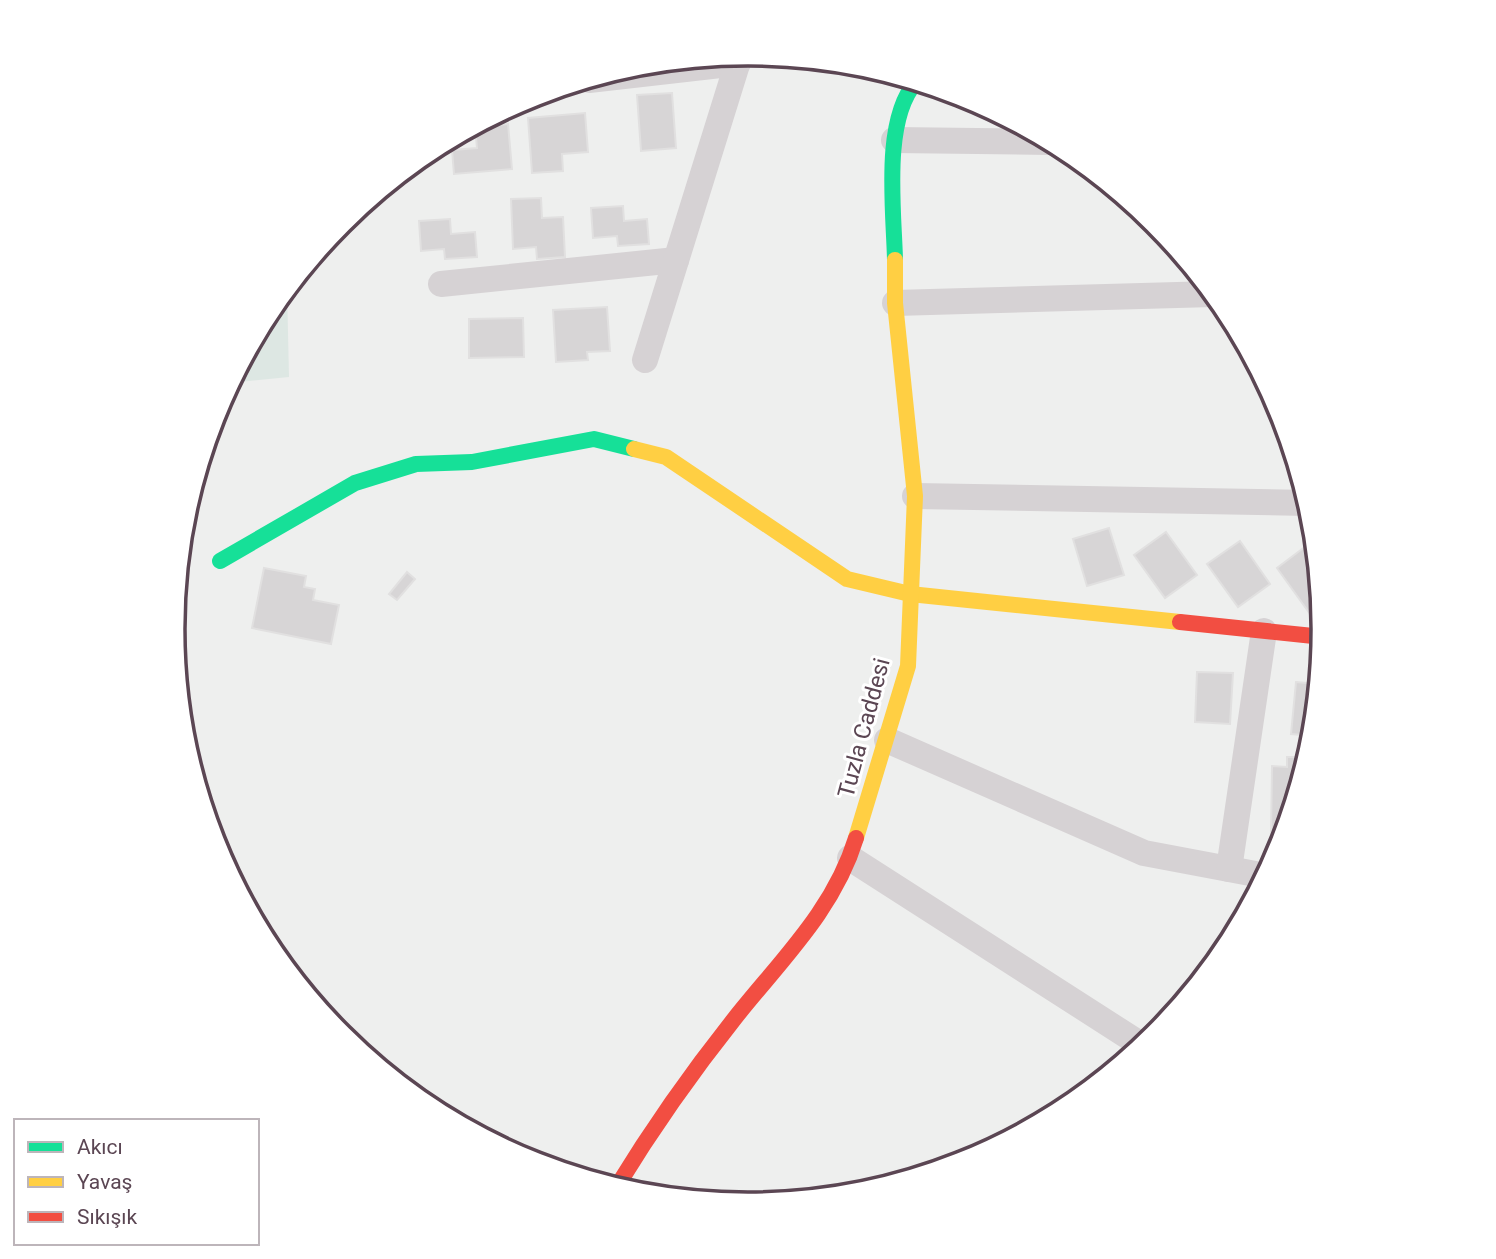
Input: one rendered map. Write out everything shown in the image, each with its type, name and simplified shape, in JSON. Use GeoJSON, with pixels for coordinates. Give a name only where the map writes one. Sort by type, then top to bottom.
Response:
{"type":"FeatureCollection","features":[{"type":"Feature","properties":{"kind":"main road","name":"Tuzla Caddesi"},"geometry":{"type":"LineString","coordinates":[[622,1178],[648,1136],[734,1018],[801,940],[829,900],[850,858],[908,666],[915,496],[895,303],[894,140],[909,90]]}},
{"type":"Feature","properties":{"kind":"main road"},"geometry":{"type":"LineString","coordinates":[[220,561],[355,483],[416,464],[472,462],[594,439],[666,457],[847,579],[910,594],[1311,636]]}},
{"type":"Feature","properties":{"kind":"street"},"geometry":{"type":"LineString","coordinates":[[645,360],[737,67]]}},
{"type":"Feature","properties":{"kind":"street"},"geometry":{"type":"LineString","coordinates":[[894,140],[1029,142]]}},
{"type":"Feature","properties":{"kind":"street"},"geometry":{"type":"LineString","coordinates":[[441,284],[676,260]]}},
{"type":"Feature","properties":{"kind":"street"},"geometry":{"type":"LineString","coordinates":[[895,303],[1200,294]]}},
{"type":"Feature","properties":{"kind":"street"},"geometry":{"type":"LineString","coordinates":[[915,496],[1296,503]]}},
{"type":"Feature","properties":{"kind":"street"},"geometry":{"type":"LineString","coordinates":[[1229,869],[1264,631]]}},
{"type":"Feature","properties":{"kind":"street"},"geometry":{"type":"LineString","coordinates":[[887,740],[1144,853],[1255,874]]}},
{"type":"Feature","properties":{"kind":"street"},"geometry":{"type":"LineString","coordinates":[[850,858],[1133,1040]]}},
{"type":"Feature","properties":{"kind":"sand"},"geometry":{"type":"Polygon","coordinates":[[[287,306],[289,377],[242,382],[260,348],[287,306]]]}},
{"type":"Feature","properties":{"kind":"building"},"geometry":{"type":"Polygon","coordinates":[[[672,93],[676,148],[641,151],[637,95],[672,93]]]}},
{"type":"Feature","properties":{"kind":"building"},"geometry":{"type":"Polygon","coordinates":[[[585,113],[588,152],[562,154],[563,171],[532,173],[528,118],[585,113]]]}},
{"type":"Feature","properties":{"kind":"building"},"geometry":{"type":"Polygon","coordinates":[[[508,124],[512,169],[454,174],[452,151],[477,148],[476,137],[499,125],[508,124]]]}},
{"type":"Feature","properties":{"kind":"building"},"geometry":{"type":"Polygon","coordinates":[[[541,198],[542,218],[563,217],[565,257],[537,259],[536,247],[513,249],[511,199],[541,198]]]}},
{"type":"Feature","properties":{"kind":"building"},"geometry":{"type":"Polygon","coordinates":[[[623,206],[624,221],[647,219],[649,244],[618,246],[617,236],[593,238],[591,208],[623,206]]]}},
{"type":"Feature","properties":{"kind":"building"},"geometry":{"type":"Polygon","coordinates":[[[450,219],[451,234],[475,232],[477,257],[445,259],[444,249],[421,251],[419,221],[450,219]]]}},
{"type":"Feature","properties":{"kind":"building"},"geometry":{"type":"Polygon","coordinates":[[[607,307],[610,351],[587,352],[588,360],[556,362],[553,310],[607,307]]]}},
{"type":"Feature","properties":{"kind":"building"},"geometry":{"type":"Polygon","coordinates":[[[523,318],[524,357],[469,358],[469,319],[523,318]]]}},
{"type":"Feature","properties":{"kind":"building"},"geometry":{"type":"Polygon","coordinates":[[[1109,528],[1124,575],[1087,586],[1073,539],[1109,528]]]}},
{"type":"Feature","properties":{"kind":"building"},"geometry":{"type":"Polygon","coordinates":[[[1166,532],[1197,575],[1165,598],[1134,555],[1166,532]]]}},
{"type":"Feature","properties":{"kind":"building"},"geometry":{"type":"Polygon","coordinates":[[[1240,541],[1270,584],[1238,607],[1207,564],[1240,541]]]}},
{"type":"Feature","properties":{"kind":"building"},"geometry":{"type":"Polygon","coordinates":[[[1305,547],[1311,615],[1277,568],[1305,547]]]}},
{"type":"Feature","properties":{"kind":"building"},"geometry":{"type":"Polygon","coordinates":[[[264,568],[306,576],[304,587],[315,589],[313,600],[339,605],[331,644],[252,628],[264,568]]]}},
{"type":"Feature","properties":{"kind":"building"},"geometry":{"type":"Polygon","coordinates":[[[407,572],[415,579],[397,600],[389,594],[407,572]]]}},
{"type":"Feature","properties":{"kind":"building"},"geometry":{"type":"Polygon","coordinates":[[[1197,672],[1233,673],[1230,724],[1195,722],[1197,672]]]}},
{"type":"Feature","properties":{"kind":"building"},"geometry":{"type":"Polygon","coordinates":[[[1296,682],[1308,683],[1301,735],[1291,734],[1296,682]]]}},
{"type":"Feature","properties":{"kind":"building"},"geometry":{"type":"Polygon","coordinates":[[[1287,757],[1296,757],[1271,834],[1272,766],[1287,767],[1287,757]]]}},
{"type":"Feature","properties":{"kind":"traffic: fast"},"geometry":{"type":"LineString","coordinates":[[895,260],[892,193],[894,142],[898,119],[910,91]]}},
{"type":"Feature","properties":{"kind":"traffic: fast"},"geometry":{"type":"LineString","coordinates":[[220,561],[355,483],[416,464],[472,462],[594,439],[634,449]]}},
{"type":"Feature","properties":{"kind":"traffic: slow"},"geometry":{"type":"LineString","coordinates":[[856,838],[908,666],[915,496],[895,303],[895,260]]}},
{"type":"Feature","properties":{"kind":"traffic: slow"},"geometry":{"type":"LineString","coordinates":[[634,449],[666,457],[847,579],[910,594],[1180,622]]}},
{"type":"Feature","properties":{"kind":"traffic: jam"},"geometry":{"type":"LineString","coordinates":[[1180,622],[1311,636]]}},
{"type":"Feature","properties":{"kind":"traffic: jam"},"geometry":{"type":"LineString","coordinates":[[622,1178],[703,1059],[788,955],[820,911],[846,864],[856,838]]}}]}
